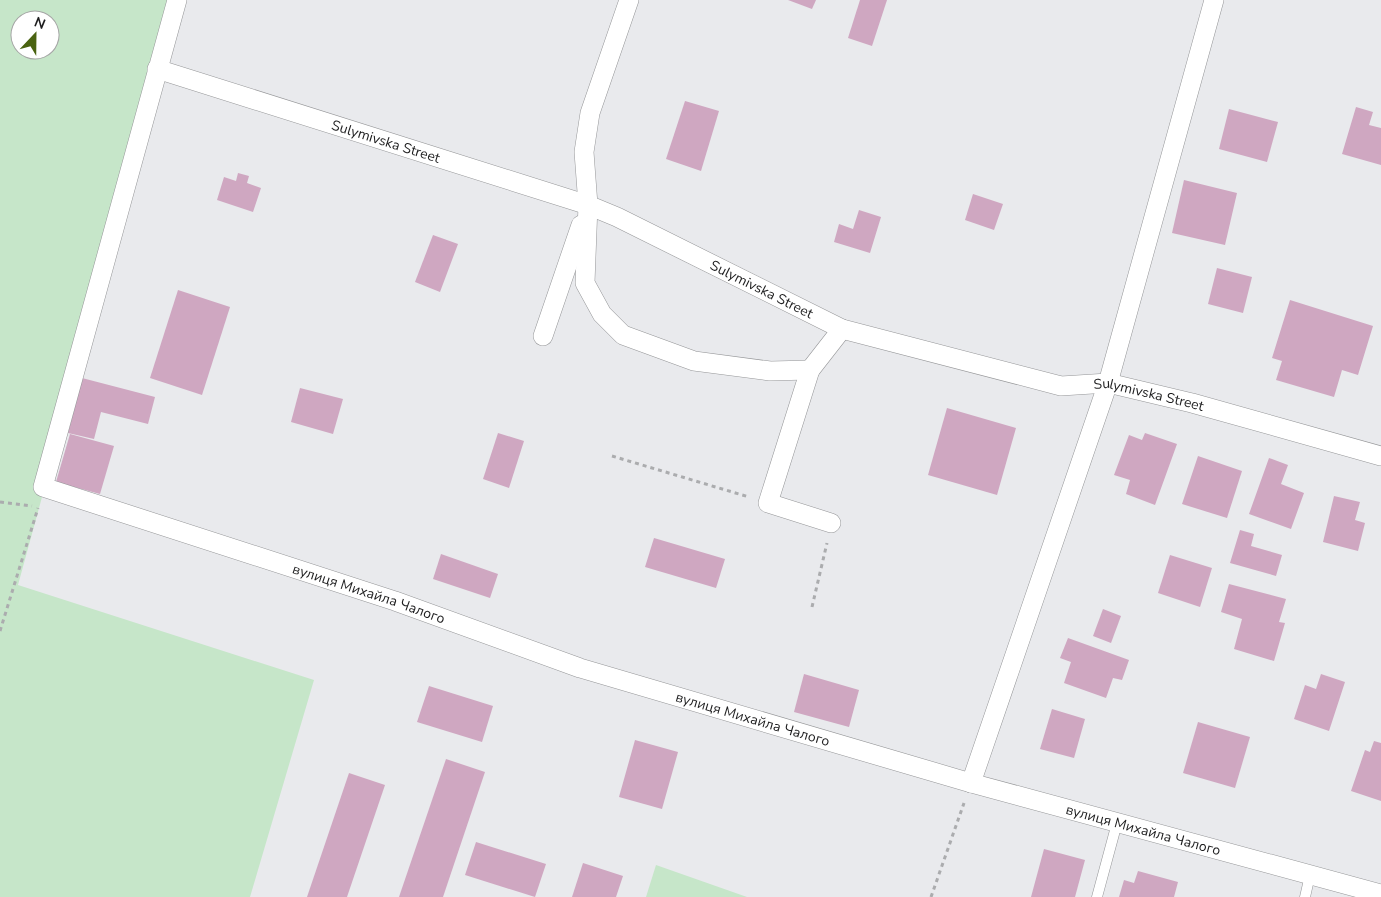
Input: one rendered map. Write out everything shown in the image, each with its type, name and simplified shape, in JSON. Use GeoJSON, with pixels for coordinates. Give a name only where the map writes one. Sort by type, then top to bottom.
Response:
{"type":"FeatureCollection","features":[{"type":"Feature","properties":{"kind":"street"},"geometry":{"type":"LineString","coordinates":[[43,487],[177,0]]}},
{"type":"Feature","properties":{"kind":"street"},"geometry":{"type":"LineString","coordinates":[[629,0],[590,113],[584,152],[588,205],[585,282],[602,314],[623,335],[694,361],[770,370],[810,370]]}},
{"type":"Feature","properties":{"kind":"street"},"geometry":{"type":"LineString","coordinates":[[970,783],[1108,383],[1214,0]]}},
{"type":"Feature","properties":{"kind":"street","name":"Sulymivska Street"},"geometry":{"type":"LineString","coordinates":[[157,69],[588,205],[617,217],[842,329],[1061,386],[1108,383],[1192,403],[1381,456]]}},
{"type":"Feature","properties":{"kind":"street"},"geometry":{"type":"LineString","coordinates":[[543,336],[588,205]]}},
{"type":"Feature","properties":{"kind":"street"},"geometry":{"type":"LineString","coordinates":[[831,523],[768,503],[810,370],[842,329]]}},
{"type":"Feature","properties":{"kind":"street","name":"вулиця Михайла Чалого"},"geometry":{"type":"LineString","coordinates":[[43,487],[395,601],[580,668],[970,783],[1381,894]]}},
{"type":"Feature","properties":{"kind":"lane"},"geometry":{"type":"LineString","coordinates":[[1097,897],[1116,823]]}},
{"type":"Feature","properties":{"kind":"lane"},"geometry":{"type":"LineString","coordinates":[[1304,897],[1310,875]]}},
{"type":"Feature","properties":{"kind":"path"},"geometry":{"type":"LineString","coordinates":[[612,456],[768,503]]}},
{"type":"Feature","properties":{"kind":"path"},"geometry":{"type":"LineString","coordinates":[[0,631],[39,506],[43,487]]}},
{"type":"Feature","properties":{"kind":"path"},"geometry":{"type":"LineString","coordinates":[[0,502],[39,506]]}},
{"type":"Feature","properties":{"kind":"path"},"geometry":{"type":"LineString","coordinates":[[812,607],[831,523]]}},
{"type":"Feature","properties":{"kind":"path"},"geometry":{"type":"LineString","coordinates":[[931,897],[970,783]]}},
{"type":"Feature","properties":{"kind":"green space"},"geometry":{"type":"Polygon","coordinates":[[[0,0],[179,0],[18,585],[314,680],[250,897],[0,897],[0,0]]]}},
{"type":"Feature","properties":{"kind":"green space"},"geometry":{"type":"Polygon","coordinates":[[[656,865],[747,897],[646,897],[656,865]]]}},
{"type":"Feature","properties":{"kind":"building"},"geometry":{"type":"Polygon","coordinates":[[[788,0],[816,0],[812,9],[788,0]]]}},
{"type":"Feature","properties":{"kind":"building"},"geometry":{"type":"Polygon","coordinates":[[[860,0],[887,0],[872,46],[848,38],[860,0]]]}},
{"type":"Feature","properties":{"kind":"building"},"geometry":{"type":"Polygon","coordinates":[[[685,101],[719,111],[701,171],[666,159],[685,101]]]}},
{"type":"Feature","properties":{"kind":"building"},"geometry":{"type":"Polygon","coordinates":[[[1356,107],[1373,112],[1369,125],[1381,128],[1381,165],[1342,154],[1356,107]]]}},
{"type":"Feature","properties":{"kind":"building"},"geometry":{"type":"Polygon","coordinates":[[[1229,109],[1278,122],[1267,162],[1219,149],[1229,109]]]}},
{"type":"Feature","properties":{"kind":"building"},"geometry":{"type":"Polygon","coordinates":[[[238,173],[249,176],[247,183],[261,188],[253,212],[217,200],[224,177],[236,181],[238,173]]]}},
{"type":"Feature","properties":{"kind":"building"},"geometry":{"type":"Polygon","coordinates":[[[1184,180],[1237,193],[1225,245],[1172,233],[1184,180]]]}},
{"type":"Feature","properties":{"kind":"building"},"geometry":{"type":"Polygon","coordinates":[[[973,194],[1003,204],[994,230],[965,220],[973,194]]]}},
{"type":"Feature","properties":{"kind":"building"},"geometry":{"type":"Polygon","coordinates":[[[859,210],[881,217],[870,253],[834,242],[839,224],[853,229],[859,210]]]}},
{"type":"Feature","properties":{"kind":"building"},"geometry":{"type":"Polygon","coordinates":[[[433,235],[458,244],[440,292],[415,282],[433,235]]]}},
{"type":"Feature","properties":{"kind":"building"},"geometry":{"type":"Polygon","coordinates":[[[1217,268],[1252,277],[1243,313],[1208,304],[1217,268]]]}},
{"type":"Feature","properties":{"kind":"building"},"geometry":{"type":"Polygon","coordinates":[[[178,290],[230,307],[202,395],[150,378],[178,290]]]}},
{"type":"Feature","properties":{"kind":"building"},"geometry":{"type":"Polygon","coordinates":[[[1290,300],[1373,326],[1358,375],[1342,370],[1334,397],[1276,380],[1282,361],[1272,358],[1290,300]]]}},
{"type":"Feature","properties":{"kind":"building"},"geometry":{"type":"Polygon","coordinates":[[[82,378],[155,397],[148,424],[101,412],[94,439],[68,433],[82,378]]]}},
{"type":"Feature","properties":{"kind":"building"},"geometry":{"type":"Polygon","coordinates":[[[300,388],[343,399],[333,434],[291,422],[300,388]]]}},
{"type":"Feature","properties":{"kind":"building"},"geometry":{"type":"Polygon","coordinates":[[[947,408],[1016,428],[997,495],[928,475],[947,408]]]}},
{"type":"Feature","properties":{"kind":"building"},"geometry":{"type":"Polygon","coordinates":[[[498,433],[524,441],[509,488],[483,479],[498,433]]]}},
{"type":"Feature","properties":{"kind":"building"},"geometry":{"type":"Polygon","coordinates":[[[1145,433],[1177,444],[1155,505],[1126,494],[1130,480],[1114,475],[1129,435],[1142,440],[1145,433]]]}},
{"type":"Feature","properties":{"kind":"building"},"geometry":{"type":"Polygon","coordinates":[[[70,434],[114,446],[100,494],[56,482],[70,434]]]}},
{"type":"Feature","properties":{"kind":"building"},"geometry":{"type":"Polygon","coordinates":[[[1198,456],[1242,471],[1227,518],[1182,504],[1198,456]]]}},
{"type":"Feature","properties":{"kind":"building"},"geometry":{"type":"Polygon","coordinates":[[[1269,458],[1288,465],[1281,484],[1304,493],[1291,529],[1249,514],[1269,458]]]}},
{"type":"Feature","properties":{"kind":"building"},"geometry":{"type":"Polygon","coordinates":[[[1334,496],[1360,502],[1355,520],[1365,523],[1358,551],[1323,542],[1334,496]]]}},
{"type":"Feature","properties":{"kind":"building"},"geometry":{"type":"Polygon","coordinates":[[[1240,530],[1254,534],[1251,546],[1282,555],[1276,576],[1230,563],[1240,530]]]}},
{"type":"Feature","properties":{"kind":"building"},"geometry":{"type":"Polygon","coordinates":[[[654,538],[725,559],[716,588],[645,567],[654,538]]]}},
{"type":"Feature","properties":{"kind":"building"},"geometry":{"type":"Polygon","coordinates":[[[441,554],[498,574],[490,598],[433,579],[441,554]]]}},
{"type":"Feature","properties":{"kind":"building"},"geometry":{"type":"Polygon","coordinates":[[[1170,555],[1212,568],[1200,607],[1158,593],[1170,555]]]}},
{"type":"Feature","properties":{"kind":"building"},"geometry":{"type":"Polygon","coordinates":[[[1229,584],[1286,599],[1279,622],[1285,623],[1274,661],[1234,649],[1242,619],[1221,612],[1229,584]]]}},
{"type":"Feature","properties":{"kind":"building"},"geometry":{"type":"Polygon","coordinates":[[[1103,609],[1121,616],[1111,643],[1093,636],[1103,609]]]}},
{"type":"Feature","properties":{"kind":"building"},"geometry":{"type":"Polygon","coordinates":[[[1068,638],[1129,660],[1122,680],[1113,678],[1106,698],[1064,683],[1071,662],[1060,658],[1068,638]]]}},
{"type":"Feature","properties":{"kind":"building"},"geometry":{"type":"Polygon","coordinates":[[[804,674],[859,690],[849,727],[794,712],[804,674]]]}},
{"type":"Feature","properties":{"kind":"building"},"geometry":{"type":"Polygon","coordinates":[[[1321,674],[1345,682],[1329,731],[1294,719],[1305,685],[1316,689],[1321,674]]]}},
{"type":"Feature","properties":{"kind":"building"},"geometry":{"type":"Polygon","coordinates":[[[429,686],[493,706],[482,742],[417,722],[429,686]]]}},
{"type":"Feature","properties":{"kind":"building"},"geometry":{"type":"Polygon","coordinates":[[[1052,709],[1085,719],[1074,758],[1040,749],[1052,709]]]}},
{"type":"Feature","properties":{"kind":"building"},"geometry":{"type":"Polygon","coordinates":[[[1198,722],[1250,737],[1235,788],[1183,773],[1198,722]]]}},
{"type":"Feature","properties":{"kind":"building"},"geometry":{"type":"Polygon","coordinates":[[[635,740],[678,752],[662,809],[619,797],[635,740]]]}},
{"type":"Feature","properties":{"kind":"building"},"geometry":{"type":"Polygon","coordinates":[[[1374,741],[1381,743],[1381,801],[1351,791],[1365,750],[1370,752],[1374,741]]]}},
{"type":"Feature","properties":{"kind":"building"},"geometry":{"type":"Polygon","coordinates":[[[446,759],[485,772],[443,897],[399,897],[446,759]]]}},
{"type":"Feature","properties":{"kind":"building"},"geometry":{"type":"Polygon","coordinates":[[[349,773],[385,785],[347,897],[307,897],[349,773]]]}},
{"type":"Feature","properties":{"kind":"building"},"geometry":{"type":"Polygon","coordinates":[[[476,842],[546,864],[535,897],[465,875],[476,842]]]}},
{"type":"Feature","properties":{"kind":"building"},"geometry":{"type":"Polygon","coordinates":[[[1044,849],[1085,860],[1075,897],[1031,897],[1044,849]]]}},
{"type":"Feature","properties":{"kind":"building"},"geometry":{"type":"Polygon","coordinates":[[[583,863],[623,876],[616,897],[572,897],[583,863]]]}},
{"type":"Feature","properties":{"kind":"building"},"geometry":{"type":"Polygon","coordinates":[[[1138,871],[1178,882],[1174,897],[1119,897],[1124,880],[1134,883],[1138,871]]]}}]}
